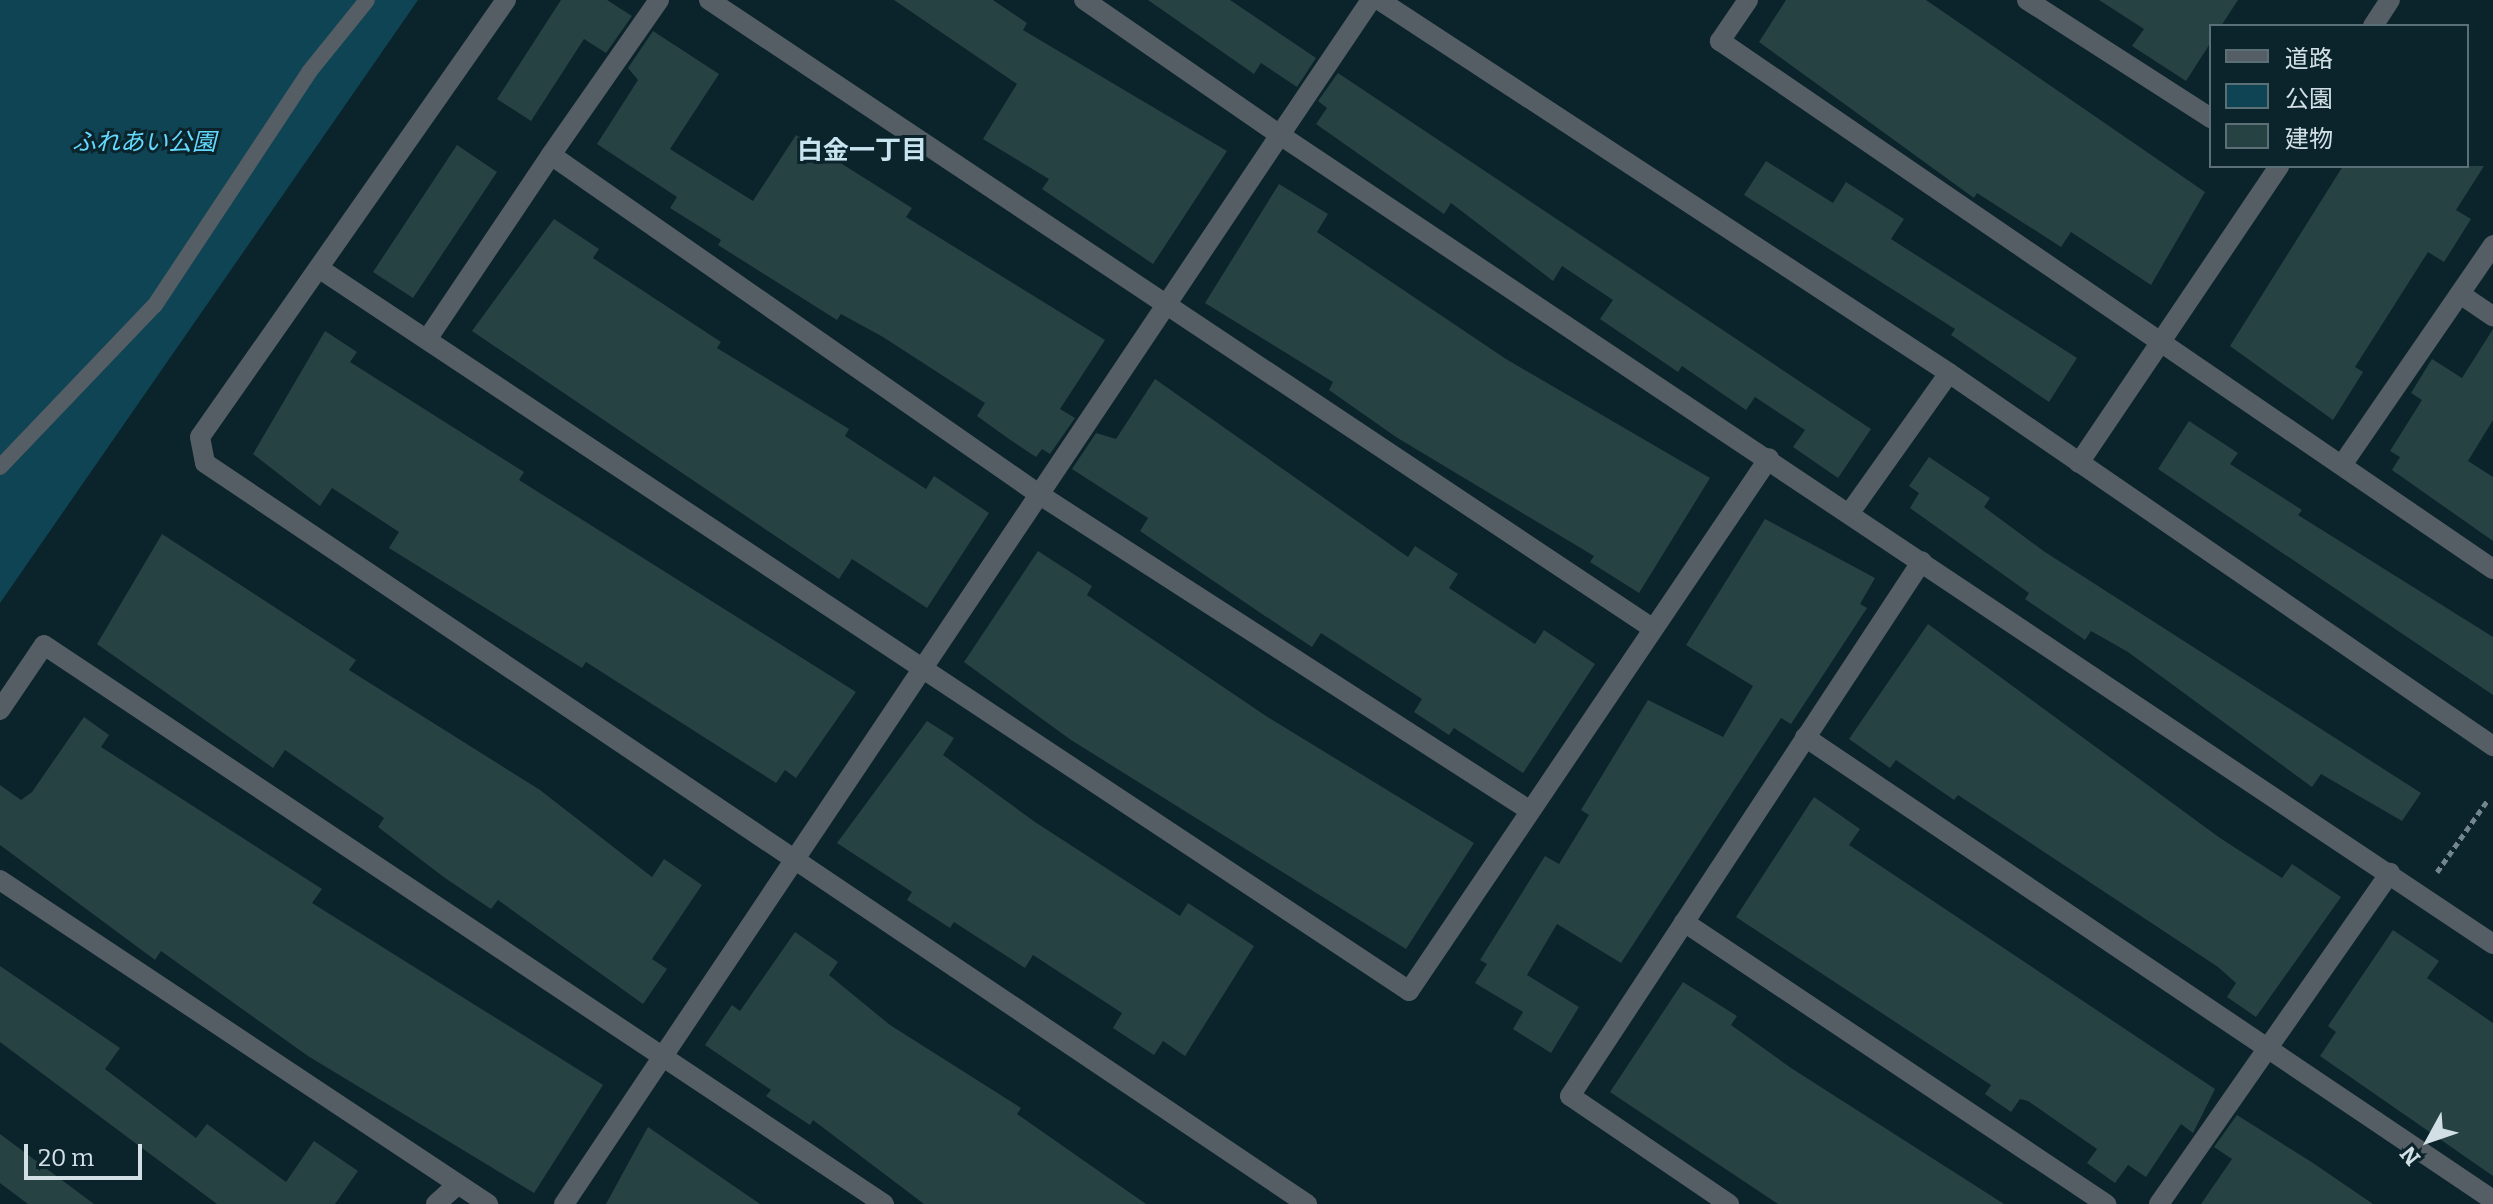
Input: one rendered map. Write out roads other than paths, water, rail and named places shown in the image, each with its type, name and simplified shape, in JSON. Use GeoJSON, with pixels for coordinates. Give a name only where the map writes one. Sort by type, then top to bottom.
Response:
{"type":"FeatureCollection","features":[{"type":"Feature","properties":{"kind":"street"},"geometry":{"type":"LineString","coordinates":[[506,0],[323,271],[200,437],[205,463],[788,861],[1307,1204]]}},
{"type":"Feature","properties":{"kind":"street"},"geometry":{"type":"LineString","coordinates":[[428,338],[659,0]]}},
{"type":"Feature","properties":{"kind":"street"},"geometry":{"type":"LineString","coordinates":[[709,0],[1163,307],[1652,628]]}},
{"type":"Feature","properties":{"kind":"street"},"geometry":{"type":"LineString","coordinates":[[1084,0],[1280,135],[1851,511],[2493,944]]}},
{"type":"Feature","properties":{"kind":"street"},"geometry":{"type":"LineString","coordinates":[[564,1204],[788,861],[1040,495],[1371,0]]}},
{"type":"Feature","properties":{"kind":"street"},"geometry":{"type":"LineString","coordinates":[[1379,0],[1949,373],[2493,746]]}},
{"type":"Feature","properties":{"kind":"street"},"geometry":{"type":"LineString","coordinates":[[1748,0],[1720,41],[2493,569]]}},
{"type":"Feature","properties":{"kind":"street"},"geometry":{"type":"LineString","coordinates":[[2027,0],[2209,117]]}},
{"type":"Feature","properties":{"kind":"street"},"geometry":{"type":"LineString","coordinates":[[2374,24],[2390,0]]}},
{"type":"Feature","properties":{"kind":"street"},"geometry":{"type":"LineString","coordinates":[[551,155],[1040,495],[1529,810]]}},
{"type":"Feature","properties":{"kind":"street"},"geometry":{"type":"LineString","coordinates":[[2079,463],[2278,168]]}},
{"type":"Feature","properties":{"kind":"street"},"geometry":{"type":"LineString","coordinates":[[2342,465],[2493,245]]}},
{"type":"Feature","properties":{"kind":"street"},"geometry":{"type":"LineString","coordinates":[[323,271],[1409,991],[1769,458]]}},
{"type":"Feature","properties":{"kind":"street"},"geometry":{"type":"LineString","coordinates":[[2460,294],[2493,316]]}},
{"type":"Feature","properties":{"kind":"street"},"geometry":{"type":"LineString","coordinates":[[1851,511],[1949,373]]}},
{"type":"Feature","properties":{"kind":"street"},"geometry":{"type":"LineString","coordinates":[[1729,1204],[1570,1096],[1922,561]]}},
{"type":"Feature","properties":{"kind":"street"},"geometry":{"type":"LineString","coordinates":[[0,710],[44,645],[662,1052],[884,1204]]}},
{"type":"Feature","properties":{"kind":"street"},"geometry":{"type":"LineString","coordinates":[[1805,737],[2493,1200]]}},
{"type":"Feature","properties":{"kind":"street"},"geometry":{"type":"LineString","coordinates":[[2159,1204],[2390,873]]}},
{"type":"Feature","properties":{"kind":"street"},"geometry":{"type":"LineString","coordinates":[[0,880],[488,1204]]}},
{"type":"Feature","properties":{"kind":"street"},"geometry":{"type":"LineString","coordinates":[[1684,922],[2106,1204]]}},
{"type":"Feature","properties":{"kind":"street"},"geometry":{"type":"LineString","coordinates":[[436,1204],[457,1185]]}},
{"type":"Feature","properties":{"kind":"lane"},"geometry":{"type":"LineString","coordinates":[[0,467],[155,305],[309,72],[367,0]]}},
{"type":"Feature","properties":{"kind":"district","name":"白金一丁目"},"geometry":{"type":"Point","coordinates":[862,151]}},
{"type":"Feature","properties":{"kind":"park label","name":"ふれあい公園"},"geometry":{"type":"Point","coordinates":[144,143]}}]}
